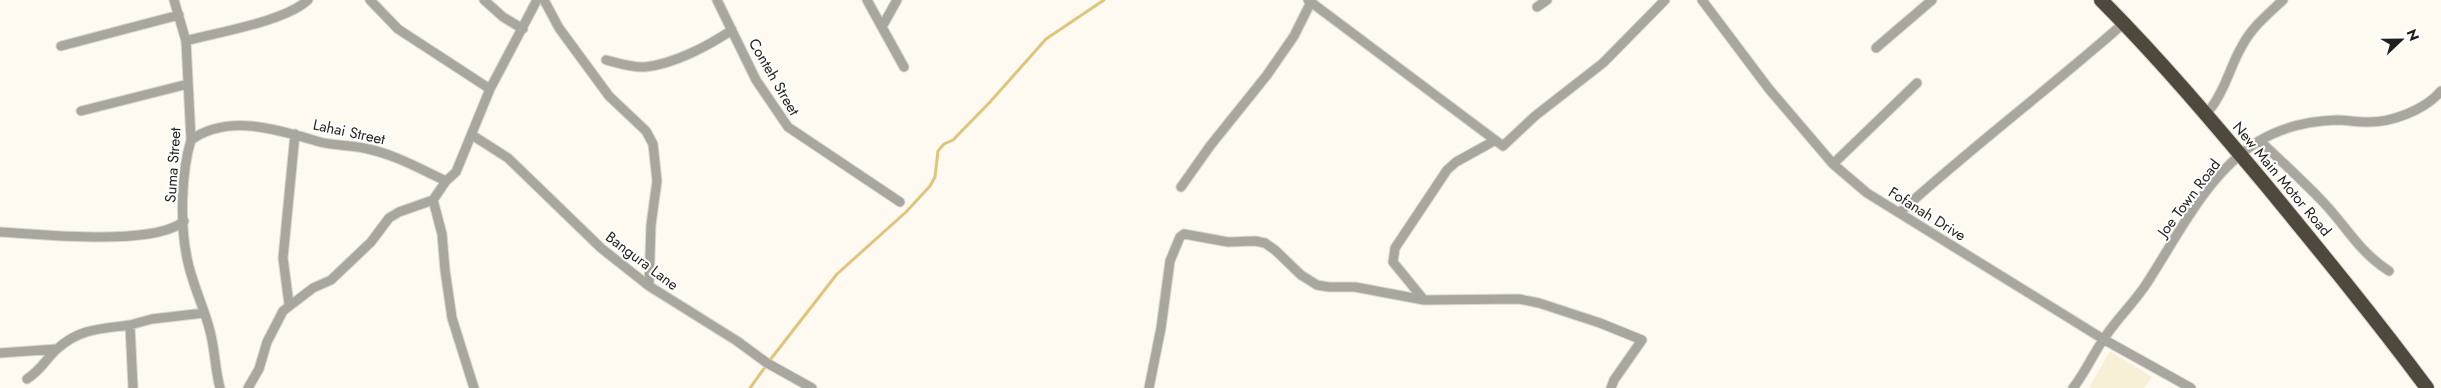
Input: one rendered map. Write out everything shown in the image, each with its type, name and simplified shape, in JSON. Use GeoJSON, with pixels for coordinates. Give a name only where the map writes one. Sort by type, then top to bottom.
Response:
{"type":"FeatureCollection","features":[{"type":"Feature","properties":{"kind":"highway","name":"New Main Motor Road"},"geometry":{"type":"LineString","coordinates":[[2101,0],[2244,152],[2368,295],[2438,388]]}},
{"type":"Feature","properties":{"kind":"highway","name":"New Main Motor Road"},"geometry":{"type":"LineString","coordinates":[[2114,0],[2211,108],[2427,388]]}},
{"type":"Feature","properties":{"kind":"street","name":"Suma Street"},"geometry":{"type":"LineString","coordinates":[[174,0],[186,41],[191,140],[187,155],[184,220],[186,258],[210,331],[220,388]]}},
{"type":"Feature","properties":{"kind":"street"},"geometry":{"type":"LineString","coordinates":[[186,41],[263,21],[287,12],[308,0]]}},
{"type":"Feature","properties":{"kind":"street"},"geometry":{"type":"LineString","coordinates":[[370,0],[398,29],[490,89]]}},
{"type":"Feature","properties":{"kind":"street"},"geometry":{"type":"LineString","coordinates":[[484,0],[504,17],[523,29]]}},
{"type":"Feature","properties":{"kind":"street"},"geometry":{"type":"LineString","coordinates":[[248,388],[260,369],[267,342],[282,310],[313,288],[331,280],[371,242],[389,218],[399,212],[433,200],[446,181],[456,172],[490,89],[537,0]]}},
{"type":"Feature","properties":{"kind":"street"},"geometry":{"type":"LineString","coordinates":[[544,0],[559,28],[609,96],[646,130],[653,144],[657,181],[651,225],[648,286]]}},
{"type":"Feature","properties":{"kind":"street","name":"Conteh Street"},"geometry":{"type":"LineString","coordinates":[[717,0],[756,80],[788,127],[900,202]]}},
{"type":"Feature","properties":{"kind":"street"},"geometry":{"type":"LineString","coordinates":[[867,0],[883,25],[904,67]]}},
{"type":"Feature","properties":{"kind":"street"},"geometry":{"type":"LineString","coordinates":[[883,25],[897,0]]}},
{"type":"Feature","properties":{"kind":"street"},"geometry":{"type":"LineString","coordinates":[[1537,7],[1547,0]]}},
{"type":"Feature","properties":{"kind":"street"},"geometry":{"type":"LineString","coordinates":[[1181,186],[1294,36],[1309,1],[1503,146],[1534,116],[1603,63],[1665,0]]}},
{"type":"Feature","properties":{"kind":"street","name":"Fofanah Drive"},"geometry":{"type":"LineString","coordinates":[[1702,0],[1769,89],[1833,164],[1867,193],[2103,339],[2191,388]]}},
{"type":"Feature","properties":{"kind":"street"},"geometry":{"type":"LineString","coordinates":[[1876,48],[1932,0]]}},
{"type":"Feature","properties":{"kind":"street"},"geometry":{"type":"LineString","coordinates":[[2211,108],[2220,96],[2241,47],[2250,32],[2283,0]]}},
{"type":"Feature","properties":{"kind":"street"},"geometry":{"type":"LineString","coordinates":[[61,46],[179,15]]}},
{"type":"Feature","properties":{"kind":"street"},"geometry":{"type":"LineString","coordinates":[[1899,213],[1946,170],[2064,75],[2124,23]]}},
{"type":"Feature","properties":{"kind":"street"},"geometry":{"type":"LineString","coordinates":[[606,60],[644,67],[697,51],[711,45],[732,30]]}},
{"type":"Feature","properties":{"kind":"street"},"geometry":{"type":"LineString","coordinates":[[1833,164],[1917,83]]}},
{"type":"Feature","properties":{"kind":"street"},"geometry":{"type":"LineString","coordinates":[[81,110],[188,84]]}},
{"type":"Feature","properties":{"kind":"street","name":"Joe Town Road"},"geometry":{"type":"LineString","coordinates":[[2073,388],[2085,373],[2103,339],[2144,288],[2185,221],[2207,192],[2244,152],[2260,141],[2292,126],[2336,120],[2368,122],[2389,120],[2437,101],[2441,91]]}},
{"type":"Feature","properties":{"kind":"street","name":"Lahai Street"},"geometry":{"type":"LineString","coordinates":[[191,140],[202,133],[234,126],[266,127],[322,142],[367,148],[395,156],[446,181]]}},
{"type":"Feature","properties":{"kind":"street"},"geometry":{"type":"LineString","coordinates":[[289,304],[283,258],[295,134]]}},
{"type":"Feature","properties":{"kind":"street","name":"Bangura Lane"},"geometry":{"type":"LineString","coordinates":[[472,134],[508,158],[601,248],[648,286],[737,341],[766,363],[812,388]]}},
{"type":"Feature","properties":{"kind":"street"},"geometry":{"type":"LineString","coordinates":[[1424,300],[1393,262],[1395,248],[1447,170],[1456,162],[1494,141]]}},
{"type":"Feature","properties":{"kind":"street"},"geometry":{"type":"LineString","coordinates":[[2260,141],[2324,203],[2368,255],[2389,271]]}},
{"type":"Feature","properties":{"kind":"street"},"geometry":{"type":"LineString","coordinates":[[433,200],[442,234],[452,318],[474,388]]}},
{"type":"Feature","properties":{"kind":"street"},"geometry":{"type":"LineString","coordinates":[[0,232],[82,236],[132,234],[167,230],[177,227],[184,220]]}},
{"type":"Feature","properties":{"kind":"street"},"geometry":{"type":"LineString","coordinates":[[1149,388],[1161,328],[1170,261],[1180,237],[1184,234],[1228,242],[1255,240],[1264,243],[1275,250],[1301,275],[1317,285],[1328,288],[1363,288],[1424,300],[1519,299],[1600,323],[1642,340],[1614,380],[1611,388]]}},
{"type":"Feature","properties":{"kind":"street"},"geometry":{"type":"LineString","coordinates":[[27,379],[40,370],[57,349],[90,330],[130,326],[152,319],[204,313]]}},
{"type":"Feature","properties":{"kind":"street"},"geometry":{"type":"LineString","coordinates":[[130,326],[133,388]]}},
{"type":"Feature","properties":{"kind":"street"},"geometry":{"type":"LineString","coordinates":[[0,353],[57,349]]}},
{"type":"Feature","properties":{"kind":"shaded area"},"geometry":{"type":"Polygon","coordinates":[[[2110,351],[2152,377],[2144,388],[2089,388],[2110,351]]]}},
{"type":"Feature","properties":{"kind":"waterway"},"geometry":{"type":"LineString","coordinates":[[770,360],[837,274],[906,212],[930,186],[935,177],[938,151],[944,144],[953,140],[990,102],[1046,39],[1104,0]]}},
{"type":"Feature","properties":{"kind":"waterway"},"geometry":{"type":"LineString","coordinates":[[750,388],[765,367]]}}]}
